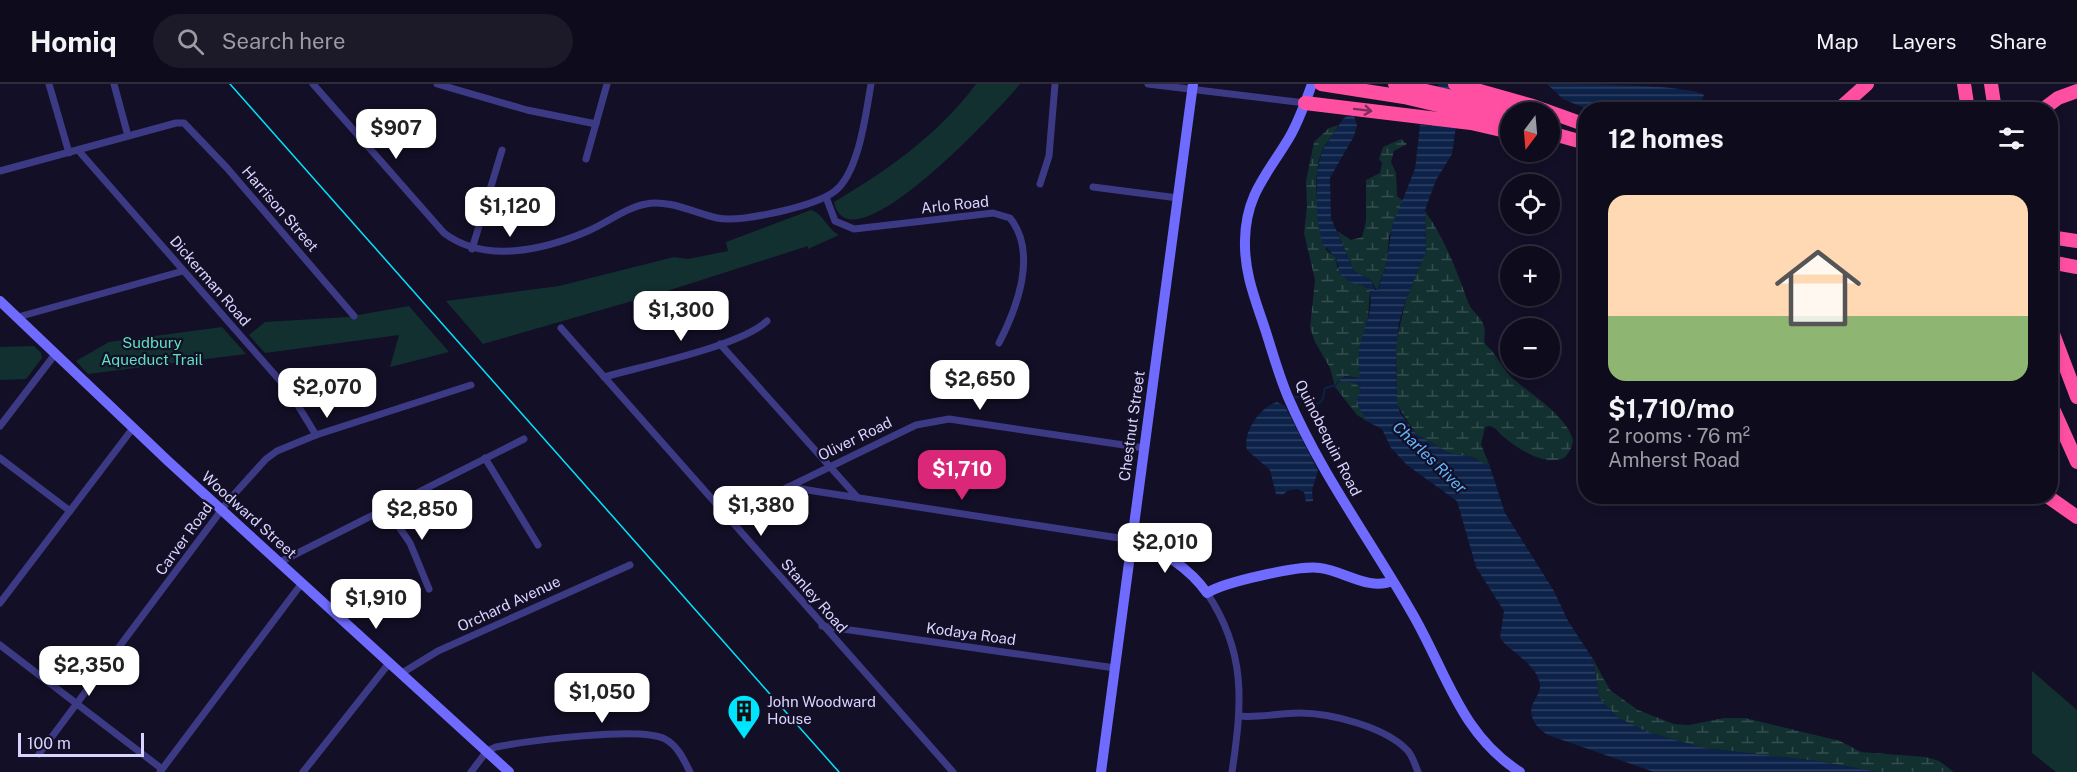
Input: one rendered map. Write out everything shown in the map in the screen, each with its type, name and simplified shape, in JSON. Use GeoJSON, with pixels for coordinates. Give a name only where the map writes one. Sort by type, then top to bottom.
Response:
{"type":"FeatureCollection","features":[{"type":"Feature","properties":{"kind":"highway"},"geometry":{"type":"LineString","coordinates":[[1321,84],[1463,101],[1533,106],[1578,124]]}},
{"type":"Feature","properties":{"kind":"highway"},"geometry":{"type":"LineString","coordinates":[[1395,84],[1430,97]]}},
{"type":"Feature","properties":{"kind":"highway"},"geometry":{"type":"LineString","coordinates":[[1847,102],[1867,84]]}},
{"type":"Feature","properties":{"kind":"highway"},"geometry":{"type":"LineString","coordinates":[[1964,84],[1967,102]]}},
{"type":"Feature","properties":{"kind":"highway"},"geometry":{"type":"LineString","coordinates":[[1991,84],[1994,102]]}},
{"type":"Feature","properties":{"kind":"highway"},"geometry":{"type":"LineString","coordinates":[[2053,102],[2077,91]]}},
{"type":"Feature","properties":{"kind":"highway"},"geometry":{"type":"LineString","coordinates":[[1305,103],[1427,118],[1463,101],[1500,108]]}},
{"type":"Feature","properties":{"kind":"highway"},"geometry":{"type":"LineString","coordinates":[[1463,101],[1500,118]]}},
{"type":"Feature","properties":{"kind":"highway"},"geometry":{"type":"LineString","coordinates":[[1463,101],[1500,125]]}},
{"type":"Feature","properties":{"kind":"highway"},"geometry":{"type":"LineString","coordinates":[[1560,122],[1578,125]]}},
{"type":"Feature","properties":{"kind":"highway"},"geometry":{"type":"LineString","coordinates":[[1560,136],[1578,141]]}},
{"type":"Feature","properties":{"kind":"highway"},"geometry":{"type":"LineString","coordinates":[[1560,145],[1578,150]]}},
{"type":"Feature","properties":{"kind":"highway"},"geometry":{"type":"LineString","coordinates":[[2058,238],[2075,241]]}},
{"type":"Feature","properties":{"kind":"highway"},"geometry":{"type":"LineString","coordinates":[[2058,263],[2077,267]]}},
{"type":"Feature","properties":{"kind":"highway"},"geometry":{"type":"LineString","coordinates":[[2058,347],[2077,397]]}},
{"type":"Feature","properties":{"kind":"highway"},"geometry":{"type":"LineString","coordinates":[[2058,420],[2077,462]]}},
{"type":"Feature","properties":{"kind":"highway"},"geometry":{"type":"LineString","coordinates":[[2058,504],[2077,517]]}},
{"type":"Feature","properties":{"kind":"main road","name":"Quinobequin Road"},"geometry":{"type":"LineString","coordinates":[[1312,84],[1293,131],[1252,196],[1245,228],[1247,273],[1291,403],[1335,488],[1417,622],[1448,690],[1467,722],[1492,751],[1520,772]]}},
{"type":"Feature","properties":{"kind":"main road","name":"Chestnut Street"},"geometry":{"type":"LineString","coordinates":[[1101,772],[1193,87]]}},
{"type":"Feature","properties":{"kind":"main road","name":"Woodward Street"},"geometry":{"type":"LineString","coordinates":[[0,301],[133,428],[509,772]]}},
{"type":"Feature","properties":{"kind":"main road"},"geometry":{"type":"LineString","coordinates":[[1132,540],[1148,546],[1179,566],[1207,593],[1224,585],[1306,567],[1327,569],[1378,585],[1392,581]]}},
{"type":"Feature","properties":{"kind":"street"},"geometry":{"type":"LineString","coordinates":[[50,84],[69,153]]}},
{"type":"Feature","properties":{"kind":"street"},"geometry":{"type":"LineString","coordinates":[[0,171],[128,136],[114,84]]}},
{"type":"Feature","properties":{"kind":"street"},"geometry":{"type":"LineString","coordinates":[[313,84],[444,233],[472,249],[493,252],[548,244],[589,231],[645,204],[665,204],[735,220],[754,218],[826,197],[837,190],[851,166],[871,84]]}},
{"type":"Feature","properties":{"kind":"street"},"geometry":{"type":"LineString","coordinates":[[437,84],[514,107],[596,124]]}},
{"type":"Feature","properties":{"kind":"street"},"geometry":{"type":"LineString","coordinates":[[586,159],[608,84]]}},
{"type":"Feature","properties":{"kind":"street"},"geometry":{"type":"LineString","coordinates":[[1040,184],[1048,156],[1055,84]]}},
{"type":"Feature","properties":{"kind":"street"},"geometry":{"type":"LineString","coordinates":[[1148,84],[1193,87],[1305,103]]}},
{"type":"Feature","properties":{"kind":"street","name":"Harrison Street"},"geometry":{"type":"LineString","coordinates":[[128,136],[182,123],[227,168],[354,316]]}},
{"type":"Feature","properties":{"kind":"street","name":"Dickerman Road"},"geometry":{"type":"LineString","coordinates":[[78,150],[289,391],[316,435]]}},
{"type":"Feature","properties":{"kind":"street"},"geometry":{"type":"LineString","coordinates":[[472,249],[502,150]]}},
{"type":"Feature","properties":{"kind":"street"},"geometry":{"type":"LineString","coordinates":[[1094,187],[1178,198]]}},
{"type":"Feature","properties":{"kind":"street","name":"Arlo Road"},"geometry":{"type":"LineString","coordinates":[[826,197],[835,221],[854,229],[993,213],[1010,218],[1020,241],[1022,272],[1016,309],[999,343]]}},
{"type":"Feature","properties":{"kind":"street"},"geometry":{"type":"LineString","coordinates":[[18,318],[183,271]]}},
{"type":"Feature","properties":{"kind":"street"},"geometry":{"type":"LineString","coordinates":[[604,377],[720,344],[754,331],[767,321]]}},
{"type":"Feature","properties":{"kind":"street","name":"Stanley Road"},"geometry":{"type":"LineString","coordinates":[[561,328],[953,772]]}},
{"type":"Feature","properties":{"kind":"street"},"geometry":{"type":"LineString","coordinates":[[720,344],[858,498]]}},
{"type":"Feature","properties":{"kind":"street"},"geometry":{"type":"LineString","coordinates":[[0,426],[56,353]]}},
{"type":"Feature","properties":{"kind":"street","name":"Carver Road"},"geometry":{"type":"LineString","coordinates":[[39,754],[222,510],[266,459],[277,451],[316,435],[471,385]]}},
{"type":"Feature","properties":{"kind":"street","name":"Oliver Road"},"geometry":{"type":"LineString","coordinates":[[727,517],[916,425],[942,419],[1144,448]]}},
{"type":"Feature","properties":{"kind":"street"},"geometry":{"type":"LineString","coordinates":[[0,603],[133,428]]}},
{"type":"Feature","properties":{"kind":"street"},"geometry":{"type":"LineString","coordinates":[[280,562],[524,440]]}},
{"type":"Feature","properties":{"kind":"street"},"geometry":{"type":"LineString","coordinates":[[0,458],[70,511]]}},
{"type":"Feature","properties":{"kind":"street"},"geometry":{"type":"LineString","coordinates":[[485,458],[538,545]]}},
{"type":"Feature","properties":{"kind":"street"},"geometry":{"type":"LineString","coordinates":[[788,487],[1132,540]]}},
{"type":"Feature","properties":{"kind":"street"},"geometry":{"type":"LineString","coordinates":[[387,508],[410,543],[429,589]]}},
{"type":"Feature","properties":{"kind":"street","name":"Orchard Avenue"},"geometry":{"type":"LineString","coordinates":[[402,674],[438,651],[630,565]]}},
{"type":"Feature","properties":{"kind":"street"},"geometry":{"type":"LineString","coordinates":[[0,645],[161,770],[302,583]]}},
{"type":"Feature","properties":{"kind":"street"},"geometry":{"type":"LineString","coordinates":[[1207,593],[1227,629],[1236,653],[1240,680],[1239,717],[1232,772]]}},
{"type":"Feature","properties":{"kind":"street","name":"Kodaya Road"},"geometry":{"type":"LineString","coordinates":[[822,626],[1115,668]]}},
{"type":"Feature","properties":{"kind":"street"},"geometry":{"type":"LineString","coordinates":[[303,772],[390,662]]}},
{"type":"Feature","properties":{"kind":"street"},"geometry":{"type":"LineString","coordinates":[[1239,717],[1300,713],[1337,718],[1385,735],[1411,755],[1418,772]]}},
{"type":"Feature","properties":{"kind":"street"},"geometry":{"type":"LineString","coordinates":[[471,772],[487,750],[533,742],[627,734],[655,735],[674,746],[690,772]]}},
{"type":"Feature","properties":{"kind":"green space"},"geometry":{"type":"Polygon","coordinates":[[[976,84],[1020,84],[957,150],[895,202],[867,217],[846,218],[834,202],[911,150],[945,119],[976,84]]]}},
{"type":"Feature","properties":{"kind":"green space"},"geometry":{"type":"Polygon","coordinates":[[[1338,125],[1321,153],[1316,189],[1317,202],[1326,250],[1336,257],[1337,267],[1370,290],[1368,318],[1359,354],[1360,378],[1345,376],[1338,382],[1351,382],[1357,384],[1361,389],[1358,399],[1368,422],[1357,415],[1335,387],[1330,368],[1310,328],[1315,280],[1304,233],[1307,206],[1306,181],[1314,142],[1329,128],[1338,125]]]}},
{"type":"Feature","properties":{"kind":"green space"},"geometry":{"type":"Polygon","coordinates":[[[1401,139],[1407,144],[1394,151],[1391,162],[1396,173],[1397,196],[1403,201],[1389,237],[1387,261],[1377,291],[1371,280],[1354,271],[1337,231],[1351,240],[1362,237],[1366,221],[1366,180],[1380,173],[1382,163],[1379,159],[1383,147],[1401,139]]]}},
{"type":"Feature","properties":{"kind":"green space"},"geometry":{"type":"Polygon","coordinates":[[[811,210],[819,214],[839,235],[808,249],[808,246],[667,291],[483,344],[446,301],[559,286],[674,257],[688,259],[728,251],[726,242],[811,210]]]}},
{"type":"Feature","properties":{"kind":"green space"},"geometry":{"type":"Polygon","coordinates":[[[1425,211],[1455,267],[1469,305],[1483,322],[1485,344],[1500,363],[1500,378],[1512,378],[1554,412],[1568,428],[1573,443],[1564,458],[1548,460],[1532,455],[1517,447],[1490,426],[1485,427],[1481,444],[1490,467],[1473,457],[1449,453],[1416,434],[1397,405],[1396,343],[1406,299],[1426,251],[1425,211]]]}},
{"type":"Feature","properties":{"kind":"green space"},"geometry":{"type":"Polygon","coordinates":[[[409,306],[449,352],[390,367],[399,335],[265,353],[249,335],[265,322],[347,317],[409,306]]]}},
{"type":"Feature","properties":{"kind":"green space","name":"Sudbury Aqueduct Trail"},"geometry":{"type":"Polygon","coordinates":[[[222,327],[246,354],[88,374],[76,361],[109,342],[222,327]]]}},
{"type":"Feature","properties":{"kind":"green space"},"geometry":{"type":"Polygon","coordinates":[[[34,346],[41,353],[42,358],[26,379],[0,380],[0,347],[34,346]]]}},
{"type":"Feature","properties":{"kind":"green space"},"geometry":{"type":"Polygon","coordinates":[[[1593,659],[1610,690],[1638,710],[1674,724],[1689,725],[1724,718],[1745,718],[1840,741],[1861,752],[1926,757],[1939,761],[1954,772],[1878,772],[1817,761],[1704,748],[1647,732],[1617,717],[1599,698],[1593,659]]]}},
{"type":"Feature","properties":{"kind":"green space"},"geometry":{"type":"Polygon","coordinates":[[[2032,671],[2077,710],[2077,772],[2056,772],[2032,753],[2032,671]]]}},
{"type":"Feature","properties":{"kind":"water","name":"Charles River"},"geometry":{"type":"Polygon","coordinates":[[[1438,84],[1462,84],[1452,154],[1436,180],[1425,210],[1426,251],[1406,299],[1399,323],[1396,349],[1397,402],[1400,413],[1416,434],[1449,453],[1473,457],[1490,467],[1505,513],[1593,659],[1599,698],[1617,717],[1647,732],[1704,748],[1817,761],[1878,772],[1654,772],[1551,736],[1533,720],[1531,711],[1540,687],[1538,677],[1534,670],[1500,638],[1504,611],[1476,567],[1457,501],[1407,465],[1391,448],[1382,429],[1368,422],[1358,406],[1357,399],[1361,389],[1359,386],[1344,381],[1337,383],[1342,377],[1360,378],[1359,349],[1371,301],[1367,287],[1349,282],[1340,274],[1336,257],[1322,244],[1317,215],[1317,171],[1322,151],[1343,119],[1347,116],[1354,116],[1357,125],[1354,136],[1330,178],[1331,218],[1354,271],[1371,280],[1375,290],[1378,290],[1387,261],[1392,226],[1415,169],[1420,125],[1432,126],[1438,84]]]}},
{"type":"Feature","properties":{"kind":"water"},"geometry":{"type":"Polygon","coordinates":[[[1547,84],[1655,87],[1694,91],[1704,95],[1701,102],[1578,102],[1578,105],[1563,99],[1547,84]]]}},
{"type":"Feature","properties":{"kind":"water"},"geometry":{"type":"Polygon","coordinates":[[[1277,402],[1285,406],[1318,471],[1312,490],[1313,501],[1306,502],[1304,492],[1297,489],[1287,491],[1283,495],[1276,494],[1270,470],[1247,450],[1247,436],[1254,422],[1264,409],[1277,402]]]}},
{"type":"Feature","properties":{"kind":"waterway"},"geometry":{"type":"LineString","coordinates":[[1295,397],[1304,397],[1313,404],[1317,404],[1322,399],[1325,388],[1336,385],[1339,381]]}},
{"type":"Feature","properties":{"kind":"tram line"},"geometry":{"type":"LineString","coordinates":[[230,84],[839,772]]}},
{"type":"Feature","properties":{"kind":"place","name":"John Woodward House"},"geometry":{"type":"Point","coordinates":[744,740]}}]}
